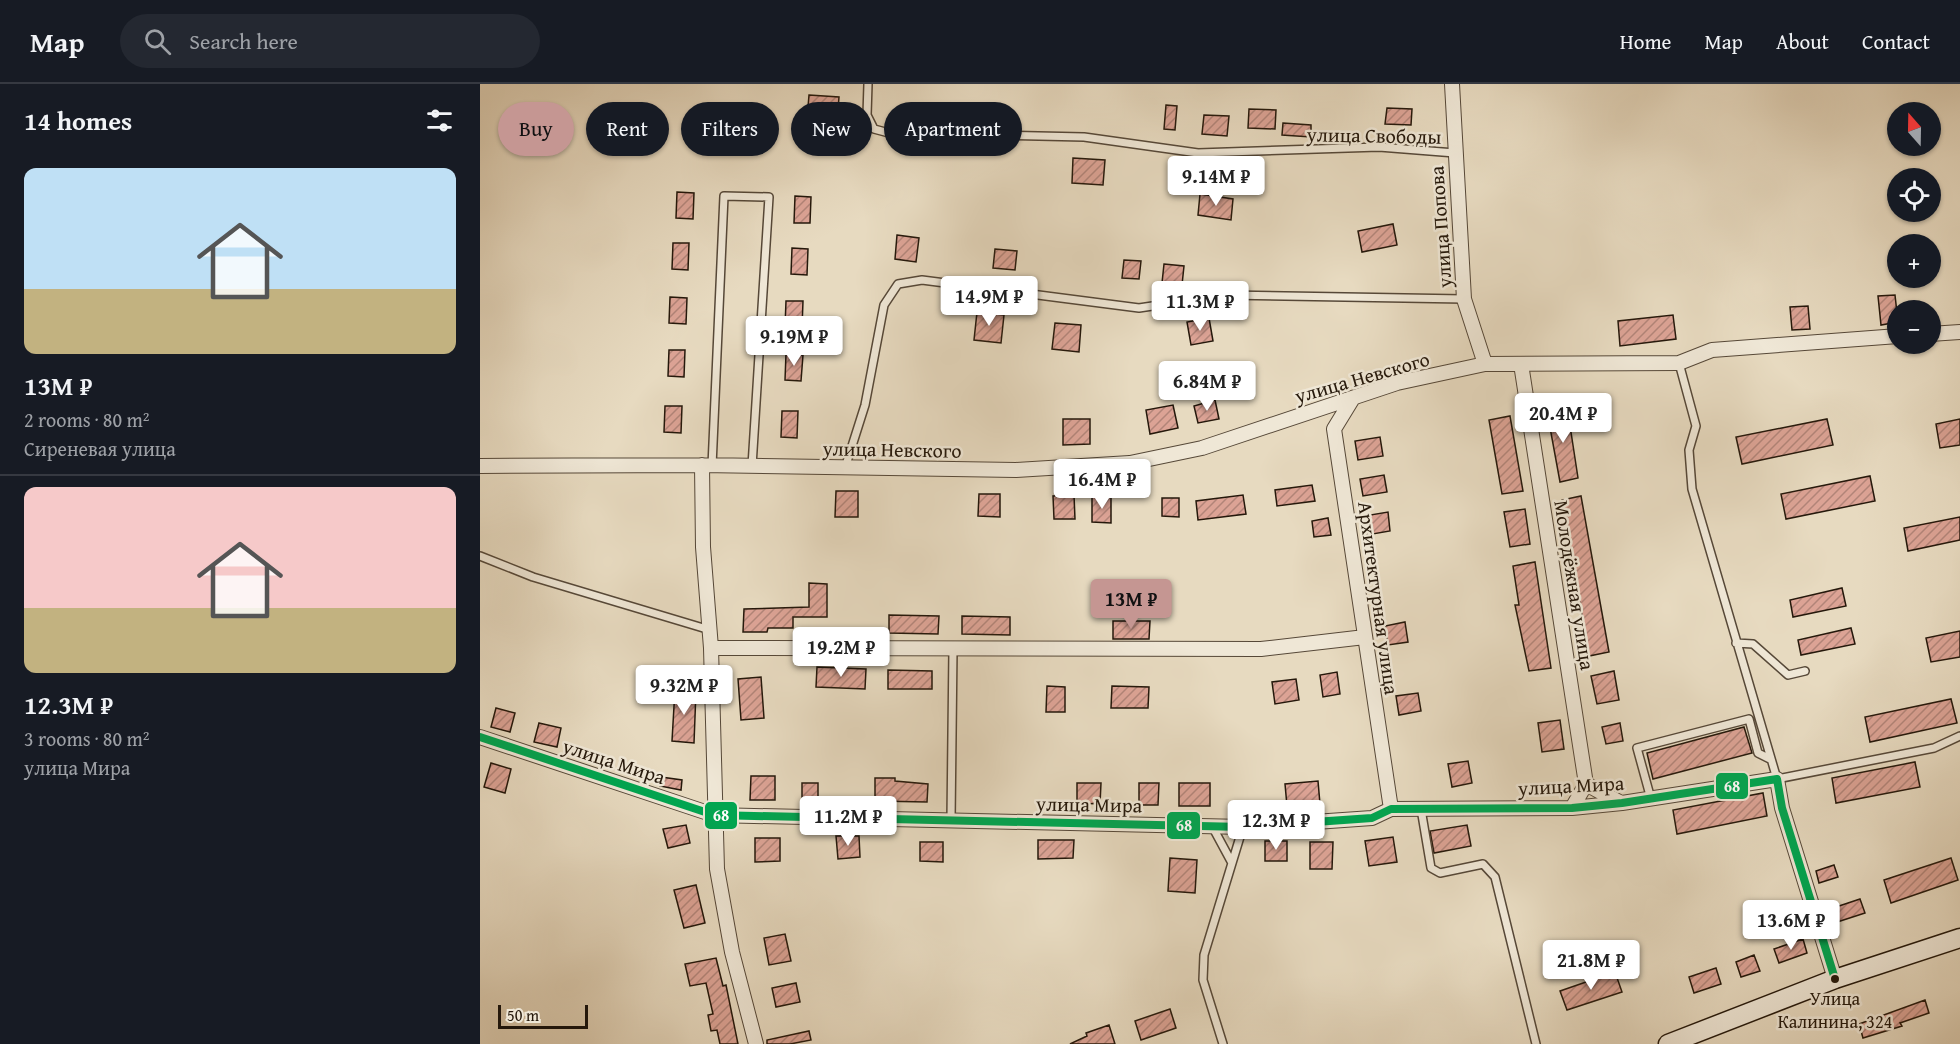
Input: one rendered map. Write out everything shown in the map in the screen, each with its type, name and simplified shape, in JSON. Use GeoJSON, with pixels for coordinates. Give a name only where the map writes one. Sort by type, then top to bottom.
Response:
{"type":"FeatureCollection","features":[{"type":"Feature","properties":{"kind":"street","name":"улица Попова"},"geometry":{"type":"LineString","coordinates":[[1452,84],[1464,299],[1485,364]]}},
{"type":"Feature","properties":{"kind":"street"},"geometry":{"type":"LineString","coordinates":[[1941,333],[1960,332]]}},
{"type":"Feature","properties":{"kind":"street","name":"улица Невского"},"geometry":{"type":"LineString","coordinates":[[480,466],[752,466],[1016,470],[1130,463],[1202,448],[1397,383],[1485,364],[1679,363],[1712,350],[1887,337]]}},
{"type":"Feature","properties":{"kind":"street","name":"Молодёжная улица"},"geometry":{"type":"LineString","coordinates":[[1521,364],[1586,784]]}},
{"type":"Feature","properties":{"kind":"street","name":"Архитектурная улица"},"geometry":{"type":"LineString","coordinates":[[1353,398],[1334,429],[1391,809]]}},
{"type":"Feature","properties":{"kind":"street"},"geometry":{"type":"LineString","coordinates":[[707,466],[703,547],[711,648],[717,868],[732,951],[756,1044]]}},
{"type":"Feature","properties":{"kind":"street"},"geometry":{"type":"LineString","coordinates":[[711,648],[1261,649],[1365,638]]}},
{"type":"Feature","properties":{"kind":"street","name":"улица Мира"},"geometry":{"type":"LineString","coordinates":[[480,737],[714,815],[1244,827],[1372,818],[1391,809],[1572,808],[1651,799],[1777,779]]}},
{"type":"Feature","properties":{"kind":"street"},"geometry":{"type":"LineString","coordinates":[[1777,779],[1782,808],[1835,979]]}},
{"type":"Feature","properties":{"kind":"street"},"geometry":{"type":"LineString","coordinates":[[1572,808],[1586,784],[1622,803]]}},
{"type":"Feature","properties":{"kind":"street"},"geometry":{"type":"LineString","coordinates":[[1668,1044],[1835,979],[1960,938]]}},
{"type":"Feature","properties":{"kind":"lane","name":"улица Свободы"},"geometry":{"type":"LineString","coordinates":[[868,84],[867,116],[874,129],[889,133],[1084,137],[1198,153],[1379,147],[1455,153]]}},
{"type":"Feature","properties":{"kind":"lane"},"geometry":{"type":"LineString","coordinates":[[707,466],[724,196],[769,197],[752,466]]}},
{"type":"Feature","properties":{"kind":"lane"},"geometry":{"type":"LineString","coordinates":[[845,468],[866,405],[884,305],[898,284],[922,280],[1139,308],[1226,296],[1464,299]]}},
{"type":"Feature","properties":{"kind":"lane"},"geometry":{"type":"LineString","coordinates":[[1679,363],[1696,426],[1689,450],[1692,489],[1777,779],[1934,748],[1960,736]]}},
{"type":"Feature","properties":{"kind":"lane"},"geometry":{"type":"LineString","coordinates":[[480,556],[533,577],[710,630]]}},
{"type":"Feature","properties":{"kind":"lane"},"geometry":{"type":"LineString","coordinates":[[1736,644],[1753,644],[1788,675],[1805,671]]}},
{"type":"Feature","properties":{"kind":"lane"},"geometry":{"type":"LineString","coordinates":[[951,820],[953,649]]}},
{"type":"Feature","properties":{"kind":"lane"},"geometry":{"type":"LineString","coordinates":[[1651,799],[1637,748],[1749,720],[1758,753],[1771,760]]}},
{"type":"Feature","properties":{"kind":"lane"},"geometry":{"type":"LineString","coordinates":[[1420,809],[1431,868],[1440,873],[1483,864],[1495,877],[1536,1044]]}},
{"type":"Feature","properties":{"kind":"lane"},"geometry":{"type":"LineString","coordinates":[[1212,826],[1232,863]]}},
{"type":"Feature","properties":{"kind":"lane"},"geometry":{"type":"LineString","coordinates":[[1223,1044],[1203,980],[1204,955],[1244,827]]}},
{"type":"Feature","properties":{"kind":"building"},"geometry":{"type":"Polygon","coordinates":[[[809,95],[839,97],[839,102],[808,102],[809,95]]]}},
{"type":"Feature","properties":{"kind":"building"},"geometry":{"type":"Polygon","coordinates":[[[1166,105],[1177,106],[1175,130],[1164,129],[1166,105]]]}},
{"type":"Feature","properties":{"kind":"building"},"geometry":{"type":"Polygon","coordinates":[[[1387,108],[1412,109],[1411,125],[1385,124],[1387,108]]]}},
{"type":"Feature","properties":{"kind":"building"},"geometry":{"type":"Polygon","coordinates":[[[1249,109],[1276,110],[1275,129],[1248,128],[1249,109]]]}},
{"type":"Feature","properties":{"kind":"building"},"geometry":{"type":"Polygon","coordinates":[[[1204,115],[1229,116],[1227,136],[1202,134],[1204,115]]]}},
{"type":"Feature","properties":{"kind":"building"},"geometry":{"type":"Polygon","coordinates":[[[1283,123],[1311,125],[1311,137],[1282,135],[1283,123]]]}},
{"type":"Feature","properties":{"kind":"building"},"geometry":{"type":"Polygon","coordinates":[[[1073,158],[1105,160],[1103,185],[1072,183],[1073,158]]]}},
{"type":"Feature","properties":{"kind":"building"},"geometry":{"type":"Polygon","coordinates":[[[677,192],[694,193],[693,219],[676,218],[677,192]]]}},
{"type":"Feature","properties":{"kind":"building"},"geometry":{"type":"Polygon","coordinates":[[[1200,194],[1233,199],[1231,220],[1198,215],[1200,194]]]}},
{"type":"Feature","properties":{"kind":"building"},"geometry":{"type":"Polygon","coordinates":[[[795,196],[811,197],[810,223],[794,223],[795,196]]]}},
{"type":"Feature","properties":{"kind":"building"},"geometry":{"type":"Polygon","coordinates":[[[1393,224],[1397,245],[1362,252],[1358,231],[1393,224]]]}},
{"type":"Feature","properties":{"kind":"building"},"geometry":{"type":"Polygon","coordinates":[[[897,235],[919,238],[916,262],[895,259],[897,235]]]}},
{"type":"Feature","properties":{"kind":"building"},"geometry":{"type":"Polygon","coordinates":[[[673,243],[689,243],[688,270],[672,269],[673,243]]]}},
{"type":"Feature","properties":{"kind":"building"},"geometry":{"type":"Polygon","coordinates":[[[792,248],[808,249],[807,275],[791,274],[792,248]]]}},
{"type":"Feature","properties":{"kind":"building"},"geometry":{"type":"Polygon","coordinates":[[[995,249],[1017,251],[1015,270],[993,268],[995,249]]]}},
{"type":"Feature","properties":{"kind":"building"},"geometry":{"type":"Polygon","coordinates":[[[1124,260],[1141,261],[1139,279],[1122,278],[1124,260]]]}},
{"type":"Feature","properties":{"kind":"building"},"geometry":{"type":"Polygon","coordinates":[[[1164,264],[1184,266],[1182,285],[1162,283],[1164,264]]]}},
{"type":"Feature","properties":{"kind":"building"},"geometry":{"type":"Polygon","coordinates":[[[1895,295],[1896,300],[1887,300],[1887,324],[1881,325],[1878,296],[1895,295]]]}},
{"type":"Feature","properties":{"kind":"building"},"geometry":{"type":"Polygon","coordinates":[[[670,297],[687,298],[686,324],[669,323],[670,297]]]}},
{"type":"Feature","properties":{"kind":"building"},"geometry":{"type":"Polygon","coordinates":[[[786,301],[803,301],[802,328],[785,327],[786,301]]]}},
{"type":"Feature","properties":{"kind":"building"},"geometry":{"type":"Polygon","coordinates":[[[1808,306],[1810,329],[1792,330],[1790,307],[1808,306]]]}},
{"type":"Feature","properties":{"kind":"building"},"geometry":{"type":"Polygon","coordinates":[[[977,312],[1004,315],[1001,343],[974,340],[977,312]]]}},
{"type":"Feature","properties":{"kind":"building"},"geometry":{"type":"Polygon","coordinates":[[[1673,315],[1676,339],[1620,346],[1618,321],[1673,315]]]}},
{"type":"Feature","properties":{"kind":"building"},"geometry":{"type":"Polygon","coordinates":[[[1209,318],[1213,341],[1191,345],[1187,322],[1209,318]]]}},
{"type":"Feature","properties":{"kind":"building"},"geometry":{"type":"Polygon","coordinates":[[[1055,323],[1081,325],[1079,352],[1052,349],[1055,323]]]}},
{"type":"Feature","properties":{"kind":"building"},"geometry":{"type":"Polygon","coordinates":[[[669,350],[685,350],[684,377],[668,376],[669,350]]]}},
{"type":"Feature","properties":{"kind":"building"},"geometry":{"type":"Polygon","coordinates":[[[786,354],[803,355],[801,381],[785,380],[786,354]]]}},
{"type":"Feature","properties":{"kind":"building"},"geometry":{"type":"Polygon","coordinates":[[[1215,400],[1219,419],[1198,423],[1194,406],[1215,400]]]}},
{"type":"Feature","properties":{"kind":"building"},"geometry":{"type":"Polygon","coordinates":[[[1173,405],[1178,428],[1150,434],[1146,410],[1173,405]]]}},
{"type":"Feature","properties":{"kind":"building"},"geometry":{"type":"Polygon","coordinates":[[[665,406],[682,406],[681,433],[664,432],[665,406]]]}},
{"type":"Feature","properties":{"kind":"building"},"geometry":{"type":"Polygon","coordinates":[[[1567,406],[1578,478],[1560,482],[1547,411],[1567,406]]]}},
{"type":"Feature","properties":{"kind":"building"},"geometry":{"type":"Polygon","coordinates":[[[782,411],[798,411],[797,438],[781,437],[782,411]]]}},
{"type":"Feature","properties":{"kind":"building"},"geometry":{"type":"Polygon","coordinates":[[[1510,416],[1523,491],[1502,494],[1489,420],[1510,416]]]}},
{"type":"Feature","properties":{"kind":"building"},"geometry":{"type":"Polygon","coordinates":[[[1063,419],[1090,419],[1090,444],[1063,445],[1063,419]]]}},
{"type":"Feature","properties":{"kind":"building"},"geometry":{"type":"Polygon","coordinates":[[[1827,419],[1833,445],[1742,464],[1736,437],[1827,419]]]}},
{"type":"Feature","properties":{"kind":"building"},"geometry":{"type":"Polygon","coordinates":[[[1960,419],[1960,445],[1940,448],[1936,424],[1960,419]]]}},
{"type":"Feature","properties":{"kind":"building"},"geometry":{"type":"Polygon","coordinates":[[[1380,437],[1383,456],[1358,460],[1355,441],[1380,437]]]}},
{"type":"Feature","properties":{"kind":"building"},"geometry":{"type":"Polygon","coordinates":[[[1384,475],[1387,492],[1363,496],[1360,479],[1384,475]]]}},
{"type":"Feature","properties":{"kind":"building"},"geometry":{"type":"Polygon","coordinates":[[[1870,476],[1875,501],[1786,519],[1781,494],[1870,476]]]}},
{"type":"Feature","properties":{"kind":"building"},"geometry":{"type":"Polygon","coordinates":[[[1312,485],[1315,501],[1277,506],[1275,490],[1312,485]]]}},
{"type":"Feature","properties":{"kind":"building"},"geometry":{"type":"Polygon","coordinates":[[[836,491],[858,491],[858,517],[835,517],[836,491]]]}},
{"type":"Feature","properties":{"kind":"building"},"geometry":{"type":"Polygon","coordinates":[[[979,494],[1000,494],[1000,517],[978,516],[979,494]]]}},
{"type":"Feature","properties":{"kind":"building"},"geometry":{"type":"Polygon","coordinates":[[[1074,495],[1075,519],[1054,519],[1053,496],[1074,495]]]}},
{"type":"Feature","properties":{"kind":"building"},"geometry":{"type":"Polygon","coordinates":[[[1243,495],[1246,514],[1198,520],[1196,501],[1243,495]]]}},
{"type":"Feature","properties":{"kind":"building"},"geometry":{"type":"Polygon","coordinates":[[[1581,496],[1609,652],[1589,656],[1562,500],[1581,496]]]}},
{"type":"Feature","properties":{"kind":"building"},"geometry":{"type":"Polygon","coordinates":[[[1092,497],[1111,497],[1111,523],[1092,522],[1092,497]]]}},
{"type":"Feature","properties":{"kind":"building"},"geometry":{"type":"Polygon","coordinates":[[[1162,498],[1179,498],[1179,517],[1162,516],[1162,498]]]}},
{"type":"Feature","properties":{"kind":"building"},"geometry":{"type":"Polygon","coordinates":[[[1525,509],[1530,544],[1510,547],[1504,512],[1525,509]]]}},
{"type":"Feature","properties":{"kind":"building"},"geometry":{"type":"Polygon","coordinates":[[[1388,512],[1390,531],[1367,535],[1364,516],[1388,512]]]}},
{"type":"Feature","properties":{"kind":"building"},"geometry":{"type":"Polygon","coordinates":[[[1960,517],[1960,540],[1908,551],[1904,528],[1960,517]]]}},
{"type":"Feature","properties":{"kind":"building"},"geometry":{"type":"Polygon","coordinates":[[[1328,518],[1331,535],[1314,537],[1312,521],[1328,518]]]}},
{"type":"Feature","properties":{"kind":"building"},"geometry":{"type":"Polygon","coordinates":[[[1535,562],[1551,668],[1529,671],[1515,605],[1519,605],[1513,566],[1535,562]]]}},
{"type":"Feature","properties":{"kind":"building"},"geometry":{"type":"Polygon","coordinates":[[[809,583],[827,584],[827,617],[793,617],[793,628],[768,628],[767,632],[743,632],[744,609],[809,607],[809,583]]]}},
{"type":"Feature","properties":{"kind":"building"},"geometry":{"type":"Polygon","coordinates":[[[1842,588],[1846,606],[1793,617],[1790,600],[1842,588]]]}},
{"type":"Feature","properties":{"kind":"building"},"geometry":{"type":"Polygon","coordinates":[[[889,615],[939,616],[938,634],[889,633],[889,615]]]}},
{"type":"Feature","properties":{"kind":"building"},"geometry":{"type":"Polygon","coordinates":[[[962,616],[1010,617],[1010,635],[962,634],[962,616]]]}},
{"type":"Feature","properties":{"kind":"building"},"geometry":{"type":"Polygon","coordinates":[[[1113,621],[1150,621],[1149,639],[1113,639],[1113,621]]]}},
{"type":"Feature","properties":{"kind":"building"},"geometry":{"type":"Polygon","coordinates":[[[1405,622],[1408,642],[1388,645],[1385,626],[1405,622]]]}},
{"type":"Feature","properties":{"kind":"building"},"geometry":{"type":"Polygon","coordinates":[[[1851,628],[1855,644],[1801,655],[1798,640],[1851,628]]]}},
{"type":"Feature","properties":{"kind":"building"},"geometry":{"type":"Polygon","coordinates":[[[1960,631],[1960,657],[1931,662],[1926,638],[1960,631]]]}},
{"type":"Feature","properties":{"kind":"building"},"geometry":{"type":"Polygon","coordinates":[[[817,667],[866,669],[865,689],[816,687],[817,667]]]}},
{"type":"Feature","properties":{"kind":"building"},"geometry":{"type":"Polygon","coordinates":[[[888,670],[932,671],[932,689],[888,689],[888,670]]]}},
{"type":"Feature","properties":{"kind":"building"},"geometry":{"type":"Polygon","coordinates":[[[1614,671],[1619,700],[1597,704],[1591,676],[1614,671]]]}},
{"type":"Feature","properties":{"kind":"building"},"geometry":{"type":"Polygon","coordinates":[[[1337,672],[1340,694],[1323,697],[1320,675],[1337,672]]]}},
{"type":"Feature","properties":{"kind":"building"},"geometry":{"type":"Polygon","coordinates":[[[761,677],[764,718],[741,720],[738,679],[761,677]]]}},
{"type":"Feature","properties":{"kind":"building"},"geometry":{"type":"Polygon","coordinates":[[[1296,679],[1299,700],[1275,704],[1272,682],[1296,679]]]}},
{"type":"Feature","properties":{"kind":"building"},"geometry":{"type":"Polygon","coordinates":[[[1047,686],[1065,687],[1065,712],[1046,712],[1047,686]]]}},
{"type":"Feature","properties":{"kind":"building"},"geometry":{"type":"Polygon","coordinates":[[[1112,686],[1149,687],[1148,708],[1111,708],[1112,686]]]}},
{"type":"Feature","properties":{"kind":"building"},"geometry":{"type":"Polygon","coordinates":[[[675,689],[696,691],[694,743],[672,741],[675,689]]]}},
{"type":"Feature","properties":{"kind":"building"},"geometry":{"type":"Polygon","coordinates":[[[1418,693],[1421,711],[1399,715],[1396,696],[1418,693]]]}},
{"type":"Feature","properties":{"kind":"building"},"geometry":{"type":"Polygon","coordinates":[[[1951,699],[1957,723],[1870,742],[1865,717],[1951,699]]]}},
{"type":"Feature","properties":{"kind":"building"},"geometry":{"type":"Polygon","coordinates":[[[496,708],[515,713],[510,732],[491,727],[496,708]]]}},
{"type":"Feature","properties":{"kind":"building"},"geometry":{"type":"Polygon","coordinates":[[[1560,720],[1564,749],[1542,752],[1538,723],[1560,720]]]}},
{"type":"Feature","properties":{"kind":"building"},"geometry":{"type":"Polygon","coordinates":[[[539,723],[561,728],[557,747],[534,742],[539,723]]]}},
{"type":"Feature","properties":{"kind":"building"},"geometry":{"type":"Polygon","coordinates":[[[1620,723],[1623,741],[1606,744],[1602,727],[1620,723]]]}},
{"type":"Feature","properties":{"kind":"building"},"geometry":{"type":"Polygon","coordinates":[[[1744,727],[1752,753],[1653,779],[1647,753],[1744,727]]]}},
{"type":"Feature","properties":{"kind":"building"},"geometry":{"type":"Polygon","coordinates":[[[1468,761],[1472,783],[1452,787],[1448,764],[1468,761]]]}},
{"type":"Feature","properties":{"kind":"building"},"geometry":{"type":"Polygon","coordinates":[[[1915,762],[1920,787],[1836,803],[1832,778],[1915,762]]]}},
{"type":"Feature","properties":{"kind":"building"},"geometry":{"type":"Polygon","coordinates":[[[491,763],[511,769],[505,793],[484,787],[491,763]]]}},
{"type":"Feature","properties":{"kind":"building"},"geometry":{"type":"Polygon","coordinates":[[[751,776],[775,776],[775,800],[750,800],[751,776]]]}},
{"type":"Feature","properties":{"kind":"building"},"geometry":{"type":"Polygon","coordinates":[[[661,777],[682,780],[681,790],[660,786],[661,777]]]}},
{"type":"Feature","properties":{"kind":"building"},"geometry":{"type":"Polygon","coordinates":[[[875,778],[895,778],[895,781],[928,784],[927,802],[875,801],[875,778]]]}},
{"type":"Feature","properties":{"kind":"building"},"geometry":{"type":"Polygon","coordinates":[[[1318,781],[1320,804],[1287,806],[1285,784],[1318,781]]]}},
{"type":"Feature","properties":{"kind":"building"},"geometry":{"type":"Polygon","coordinates":[[[802,783],[818,783],[818,800],[802,800],[802,783]]]}},
{"type":"Feature","properties":{"kind":"building"},"geometry":{"type":"Polygon","coordinates":[[[1077,783],[1101,783],[1100,804],[1077,803],[1077,783]]]}},
{"type":"Feature","properties":{"kind":"building"},"geometry":{"type":"Polygon","coordinates":[[[1139,783],[1159,783],[1158,805],[1139,805],[1139,783]]]}},
{"type":"Feature","properties":{"kind":"building"},"geometry":{"type":"Polygon","coordinates":[[[1179,783],[1210,783],[1210,806],[1179,806],[1179,783]]]}},
{"type":"Feature","properties":{"kind":"building"},"geometry":{"type":"Polygon","coordinates":[[[1763,793],[1767,816],[1677,834],[1673,810],[1763,793]]]}},
{"type":"Feature","properties":{"kind":"building"},"geometry":{"type":"Polygon","coordinates":[[[686,825],[690,843],[668,848],[663,829],[686,825]]]}},
{"type":"Feature","properties":{"kind":"building"},"geometry":{"type":"Polygon","coordinates":[[[1467,825],[1471,846],[1434,853],[1430,831],[1467,825]]]}},
{"type":"Feature","properties":{"kind":"building"},"geometry":{"type":"Polygon","coordinates":[[[836,836],[859,836],[860,857],[838,859],[836,836]]]}},
{"type":"Feature","properties":{"kind":"building"},"geometry":{"type":"Polygon","coordinates":[[[1393,837],[1397,862],[1369,866],[1365,841],[1393,837]]]}},
{"type":"Feature","properties":{"kind":"building"},"geometry":{"type":"Polygon","coordinates":[[[755,838],[780,838],[780,861],[755,862],[755,838]]]}},
{"type":"Feature","properties":{"kind":"building"},"geometry":{"type":"Polygon","coordinates":[[[1038,840],[1074,840],[1073,858],[1038,859],[1038,840]]]}},
{"type":"Feature","properties":{"kind":"building"},"geometry":{"type":"Polygon","coordinates":[[[1265,841],[1287,841],[1287,861],[1265,861],[1265,841]]]}},
{"type":"Feature","properties":{"kind":"building"},"geometry":{"type":"Polygon","coordinates":[[[920,842],[943,842],[943,862],[920,861],[920,842]]]}},
{"type":"Feature","properties":{"kind":"building"},"geometry":{"type":"Polygon","coordinates":[[[1310,842],[1333,842],[1332,869],[1310,869],[1310,842]]]}},
{"type":"Feature","properties":{"kind":"building"},"geometry":{"type":"Polygon","coordinates":[[[1170,858],[1197,860],[1195,893],[1168,891],[1170,858]]]}},
{"type":"Feature","properties":{"kind":"building"},"geometry":{"type":"Polygon","coordinates":[[[1951,858],[1958,880],[1891,903],[1884,880],[1951,858]]]}},
{"type":"Feature","properties":{"kind":"building"},"geometry":{"type":"Polygon","coordinates":[[[1834,865],[1838,877],[1819,883],[1816,871],[1834,865]]]}},
{"type":"Feature","properties":{"kind":"building"},"geometry":{"type":"Polygon","coordinates":[[[696,885],[705,923],[684,928],[674,890],[696,885]]]}},
{"type":"Feature","properties":{"kind":"building"},"geometry":{"type":"Polygon","coordinates":[[[1860,899],[1865,913],[1828,925],[1824,911],[1860,899]]]}},
{"type":"Feature","properties":{"kind":"building"},"geometry":{"type":"Polygon","coordinates":[[[785,934],[791,961],[769,965],[764,938],[785,934]]]}},
{"type":"Feature","properties":{"kind":"building"},"geometry":{"type":"Polygon","coordinates":[[[1803,939],[1807,953],[1779,963],[1774,949],[1803,939]]]}},
{"type":"Feature","properties":{"kind":"building"},"geometry":{"type":"Polygon","coordinates":[[[1754,955],[1760,971],[1741,977],[1736,962],[1754,955]]]}},
{"type":"Feature","properties":{"kind":"building"},"geometry":{"type":"Polygon","coordinates":[[[716,958],[723,986],[726,985],[738,1044],[720,1044],[717,1030],[711,1031],[708,1015],[713,1014],[706,983],[690,986],[685,964],[716,958]]]}},
{"type":"Feature","properties":{"kind":"building"},"geometry":{"type":"Polygon","coordinates":[[[1716,968],[1721,984],[1694,993],[1689,977],[1716,968]]]}},
{"type":"Feature","properties":{"kind":"building"},"geometry":{"type":"Polygon","coordinates":[[[1615,972],[1622,992],[1567,1010],[1560,991],[1615,972]]]}},
{"type":"Feature","properties":{"kind":"building"},"geometry":{"type":"Polygon","coordinates":[[[796,983],[800,1002],[776,1007],[772,988],[796,983]]]}},
{"type":"Feature","properties":{"kind":"building"},"geometry":{"type":"Polygon","coordinates":[[[1925,1000],[1929,1013],[1900,1023],[1902,1026],[1863,1038],[1859,1024],[1925,1000]]]}},
{"type":"Feature","properties":{"kind":"building"},"geometry":{"type":"Polygon","coordinates":[[[1170,1009],[1176,1028],[1141,1040],[1135,1021],[1170,1009]]]}},
{"type":"Feature","properties":{"kind":"building"},"geometry":{"type":"Polygon","coordinates":[[[1109,1025],[1115,1044],[1070,1044],[1087,1036],[1086,1033],[1109,1025]]]}},
{"type":"Feature","properties":{"kind":"building"},"geometry":{"type":"Polygon","coordinates":[[[809,1031],[811,1040],[790,1044],[767,1044],[767,1040],[809,1031]]]}},
{"type":"Feature","properties":{"kind":"transit line","name":"68"},"geometry":{"type":"LineString","coordinates":[[480,737],[714,815],[1243,827],[1372,818],[1391,809],[1572,808],[1622,803],[1777,779],[1782,808],[1835,979]]}},
{"type":"Feature","properties":{"kind":"place","name":"Улица Калинина, 324"},"geometry":{"type":"Point","coordinates":[1835,979]}}]}
